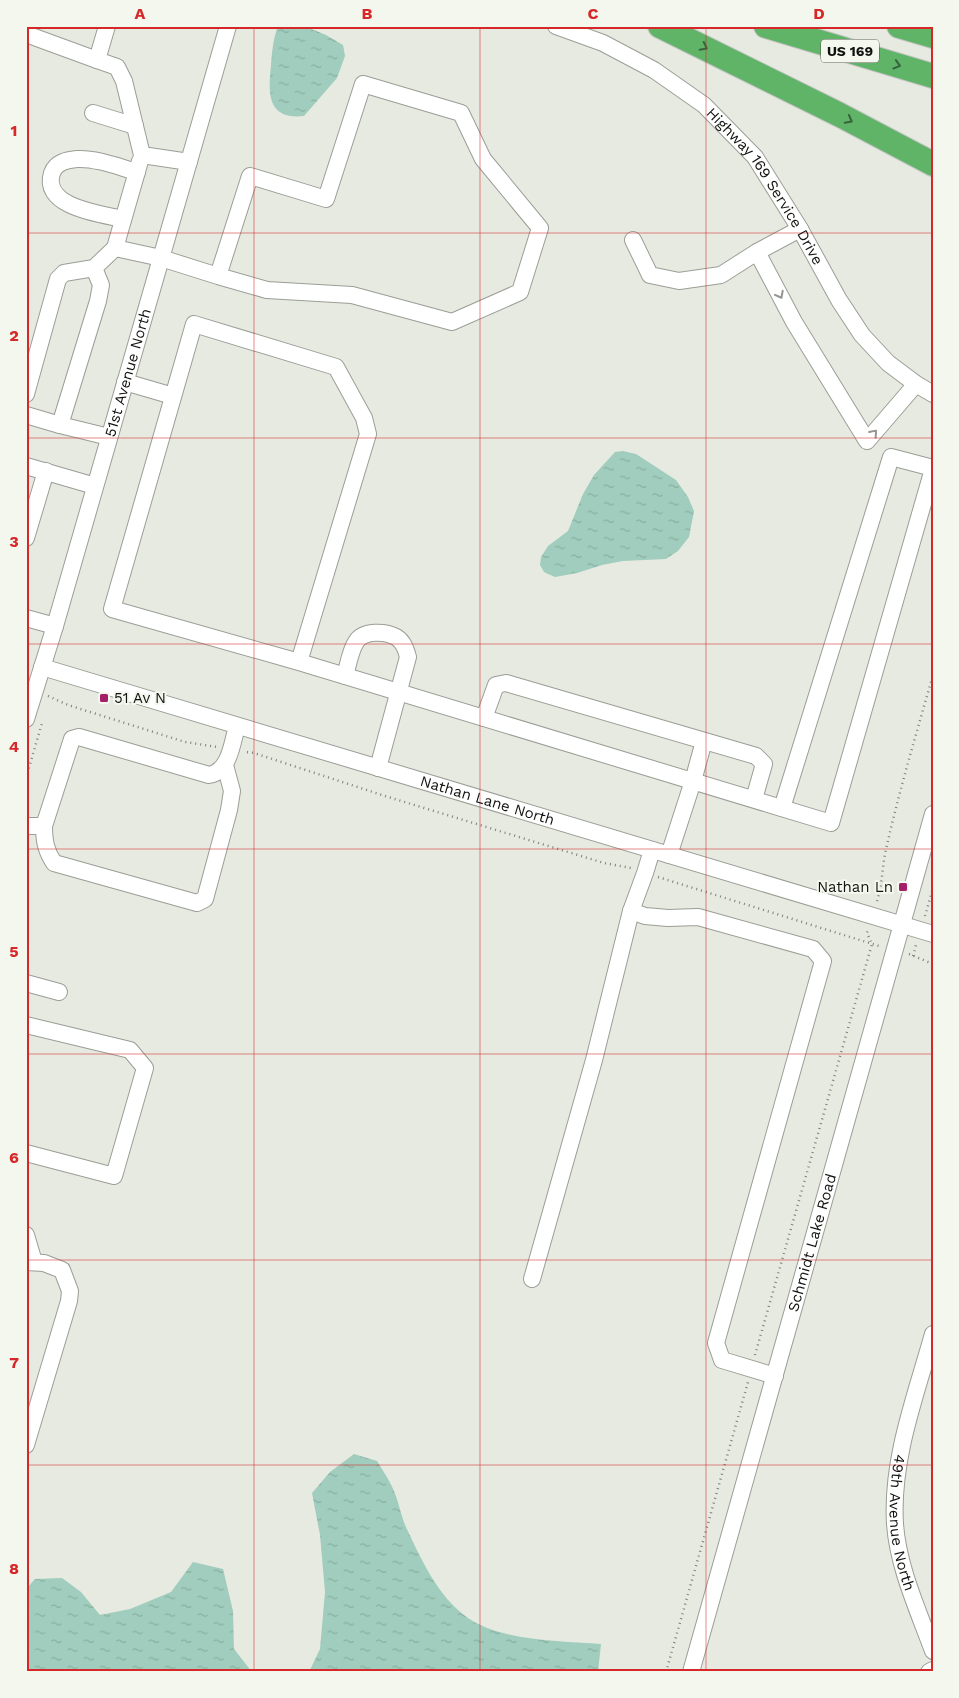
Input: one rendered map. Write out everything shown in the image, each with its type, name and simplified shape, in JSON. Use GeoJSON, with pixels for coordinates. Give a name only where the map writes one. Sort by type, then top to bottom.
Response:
{"type":"FeatureCollection","features":[{"type":"Feature","properties":{"kind":"highway"},"geometry":{"type":"LineString","coordinates":[[660,26],[933,164]]}},
{"type":"Feature","properties":{"kind":"highway","name":"US 169"},"geometry":{"type":"LineString","coordinates":[[766,26],[933,76]]}},
{"type":"Feature","properties":{"kind":"highway"},"geometry":{"type":"LineString","coordinates":[[899,26],[933,36]]}},
{"type":"Feature","properties":{"kind":"street"},"geometry":{"type":"LineString","coordinates":[[97,60],[107,26]]}},
{"type":"Feature","properties":{"kind":"street","name":"51st Avenue North"},"geometry":{"type":"LineString","coordinates":[[26,719],[55,626],[228,26]]}},
{"type":"Feature","properties":{"kind":"street","name":"Highway 169 Service Drive"},"geometry":{"type":"LineString","coordinates":[[556,26],[603,43],[654,70],[704,104],[755,157],[800,229],[839,300],[862,335],[888,362],[916,384],[933,394]]}},
{"type":"Feature","properties":{"kind":"street"},"geometry":{"type":"LineString","coordinates":[[26,34],[118,67],[124,80],[142,155],[114,248],[94,268],[64,273],[58,280],[26,394]]}},
{"type":"Feature","properties":{"kind":"street"},"geometry":{"type":"LineString","coordinates":[[114,248],[161,258],[218,276],[268,290],[352,295],[452,322],[520,292],[540,228],[484,159],[461,113],[363,84],[326,199],[250,176],[218,276]]}},
{"type":"Feature","properties":{"kind":"street"},"geometry":{"type":"LineString","coordinates":[[93,113],[135,126]]}},
{"type":"Feature","properties":{"kind":"street"},"geometry":{"type":"LineString","coordinates":[[142,155],[189,162]]}},
{"type":"Feature","properties":{"kind":"street"},"geometry":{"type":"LineString","coordinates":[[123,220],[66,204],[57,197],[52,187],[51,178],[54,170],[62,162],[79,159],[100,162],[137,172]]}},
{"type":"Feature","properties":{"kind":"street"},"geometry":{"type":"LineString","coordinates":[[633,240],[650,275],[679,281],[721,275],[757,252],[800,229]]}},
{"type":"Feature","properties":{"kind":"street"},"geometry":{"type":"LineString","coordinates":[[757,252],[794,322],[867,440],[916,384]]}},
{"type":"Feature","properties":{"kind":"street"},"geometry":{"type":"LineString","coordinates":[[60,425],[98,301],[100,284],[94,268]]}},
{"type":"Feature","properties":{"kind":"street"},"geometry":{"type":"LineString","coordinates":[[300,662],[368,434],[364,418],[336,367],[194,324],[112,609],[300,662],[831,823],[933,469],[891,457],[782,808]]}},
{"type":"Feature","properties":{"kind":"street"},"geometry":{"type":"LineString","coordinates":[[125,382],[173,396]]}},
{"type":"Feature","properties":{"kind":"street"},"geometry":{"type":"LineString","coordinates":[[26,415],[110,437]]}},
{"type":"Feature","properties":{"kind":"street"},"geometry":{"type":"LineString","coordinates":[[26,466],[95,486]]}},
{"type":"Feature","properties":{"kind":"street"},"geometry":{"type":"LineString","coordinates":[[26,538],[46,471]]}},
{"type":"Feature","properties":{"kind":"street"},"geometry":{"type":"LineString","coordinates":[[26,618],[55,626]]}},
{"type":"Feature","properties":{"kind":"street"},"geometry":{"type":"LineString","coordinates":[[345,676],[356,642],[362,635],[374,633],[396,637],[405,646],[408,657],[378,768]]}},
{"type":"Feature","properties":{"kind":"street","name":"Nathan Lane North"},"geometry":{"type":"LineString","coordinates":[[42,667],[933,934]]}},
{"type":"Feature","properties":{"kind":"street"},"geometry":{"type":"LineString","coordinates":[[484,718],[496,685],[506,683],[756,756],[764,764],[754,799]]}},
{"type":"Feature","properties":{"kind":"street"},"geometry":{"type":"LineString","coordinates":[[228,757],[232,791],[229,810],[205,899],[197,903],[54,863],[48,854],[44,843],[44,826],[72,739],[79,737],[209,776],[216,774],[228,757],[237,726]]}},
{"type":"Feature","properties":{"kind":"street"},"geometry":{"type":"LineString","coordinates":[[669,855],[704,741]]}},
{"type":"Feature","properties":{"kind":"street","name":"Schmidt Lake Road"},"geometry":{"type":"LineString","coordinates":[[691,1672],[933,814]]}},
{"type":"Feature","properties":{"kind":"street"},"geometry":{"type":"LineString","coordinates":[[26,826],[44,826]]}},
{"type":"Feature","properties":{"kind":"street"},"geometry":{"type":"LineString","coordinates":[[532,1279],[594,1060],[631,912],[646,873],[652,850]]}},
{"type":"Feature","properties":{"kind":"street"},"geometry":{"type":"LineString","coordinates":[[631,912],[645,916],[668,918],[698,917],[813,949],[824,961],[716,1344],[722,1360],[774,1376]]}},
{"type":"Feature","properties":{"kind":"street"},"geometry":{"type":"LineString","coordinates":[[26,983],[59,992]]}},
{"type":"Feature","properties":{"kind":"street"},"geometry":{"type":"LineString","coordinates":[[26,1025],[130,1050],[145,1068],[114,1176],[26,1153]]}},
{"type":"Feature","properties":{"kind":"street"},"geometry":{"type":"LineString","coordinates":[[26,1235],[30,1262],[44,1263],[62,1270],[70,1291],[69,1301],[26,1445]]}},
{"type":"Feature","properties":{"kind":"street","name":"49th Avenue North"},"geometry":{"type":"LineString","coordinates":[[933,1334],[903,1441],[896,1482],[895,1508],[895,1524],[902,1559],[912,1595],[933,1651]]}},
{"type":"Feature","properties":{"kind":"street"},"geometry":{"type":"LineString","coordinates":[[929,1672],[933,1670]]}},
{"type":"Feature","properties":{"kind":"path"},"geometry":{"type":"LineString","coordinates":[[666,1672],[872,944],[867,933],[880,893],[882,861],[897,800],[933,675]]}},
{"type":"Feature","properties":{"kind":"path"},"geometry":{"type":"LineString","coordinates":[[35,690],[68,706],[228,757],[254,753],[385,796],[604,863],[628,867],[872,944]]}},
{"type":"Feature","properties":{"kind":"path"},"geometry":{"type":"LineString","coordinates":[[48,704],[52,698]]}},
{"type":"Feature","properties":{"kind":"path"},"geometry":{"type":"LineString","coordinates":[[26,778],[42,723]]}},
{"type":"Feature","properties":{"kind":"water"},"geometry":{"type":"Polygon","coordinates":[[[278,26],[304,26],[326,35],[343,45],[345,56],[337,78],[304,116],[283,114],[272,103],[270,76],[273,46],[278,26]]]}},
{"type":"Feature","properties":{"kind":"water"},"geometry":{"type":"Polygon","coordinates":[[[623,451],[636,454],[676,480],[688,497],[694,511],[689,537],[678,551],[666,559],[623,561],[555,577],[544,572],[540,565],[541,557],[548,546],[568,531],[583,494],[594,475],[615,452],[623,451]]]}},
{"type":"Feature","properties":{"kind":"water"},"geometry":{"type":"Polygon","coordinates":[[[354,1454],[377,1461],[392,1487],[404,1523],[431,1577],[457,1609],[482,1626],[514,1636],[550,1641],[601,1644],[598,1672],[309,1672],[320,1649],[325,1592],[320,1535],[312,1493],[330,1472],[354,1454]]]}},
{"type":"Feature","properties":{"kind":"water"},"geometry":{"type":"Polygon","coordinates":[[[193,1562],[223,1569],[233,1611],[234,1649],[252,1672],[26,1672],[26,1589],[35,1579],[62,1578],[81,1592],[100,1615],[130,1609],[171,1592],[193,1562]]]}},
{"type":"Feature","properties":{"kind":"place","name":"51 Av N"},"geometry":{"type":"Point","coordinates":[104,698]}},
{"type":"Feature","properties":{"kind":"place","name":"Nathan Ln"},"geometry":{"type":"Point","coordinates":[903,887]}}]}
